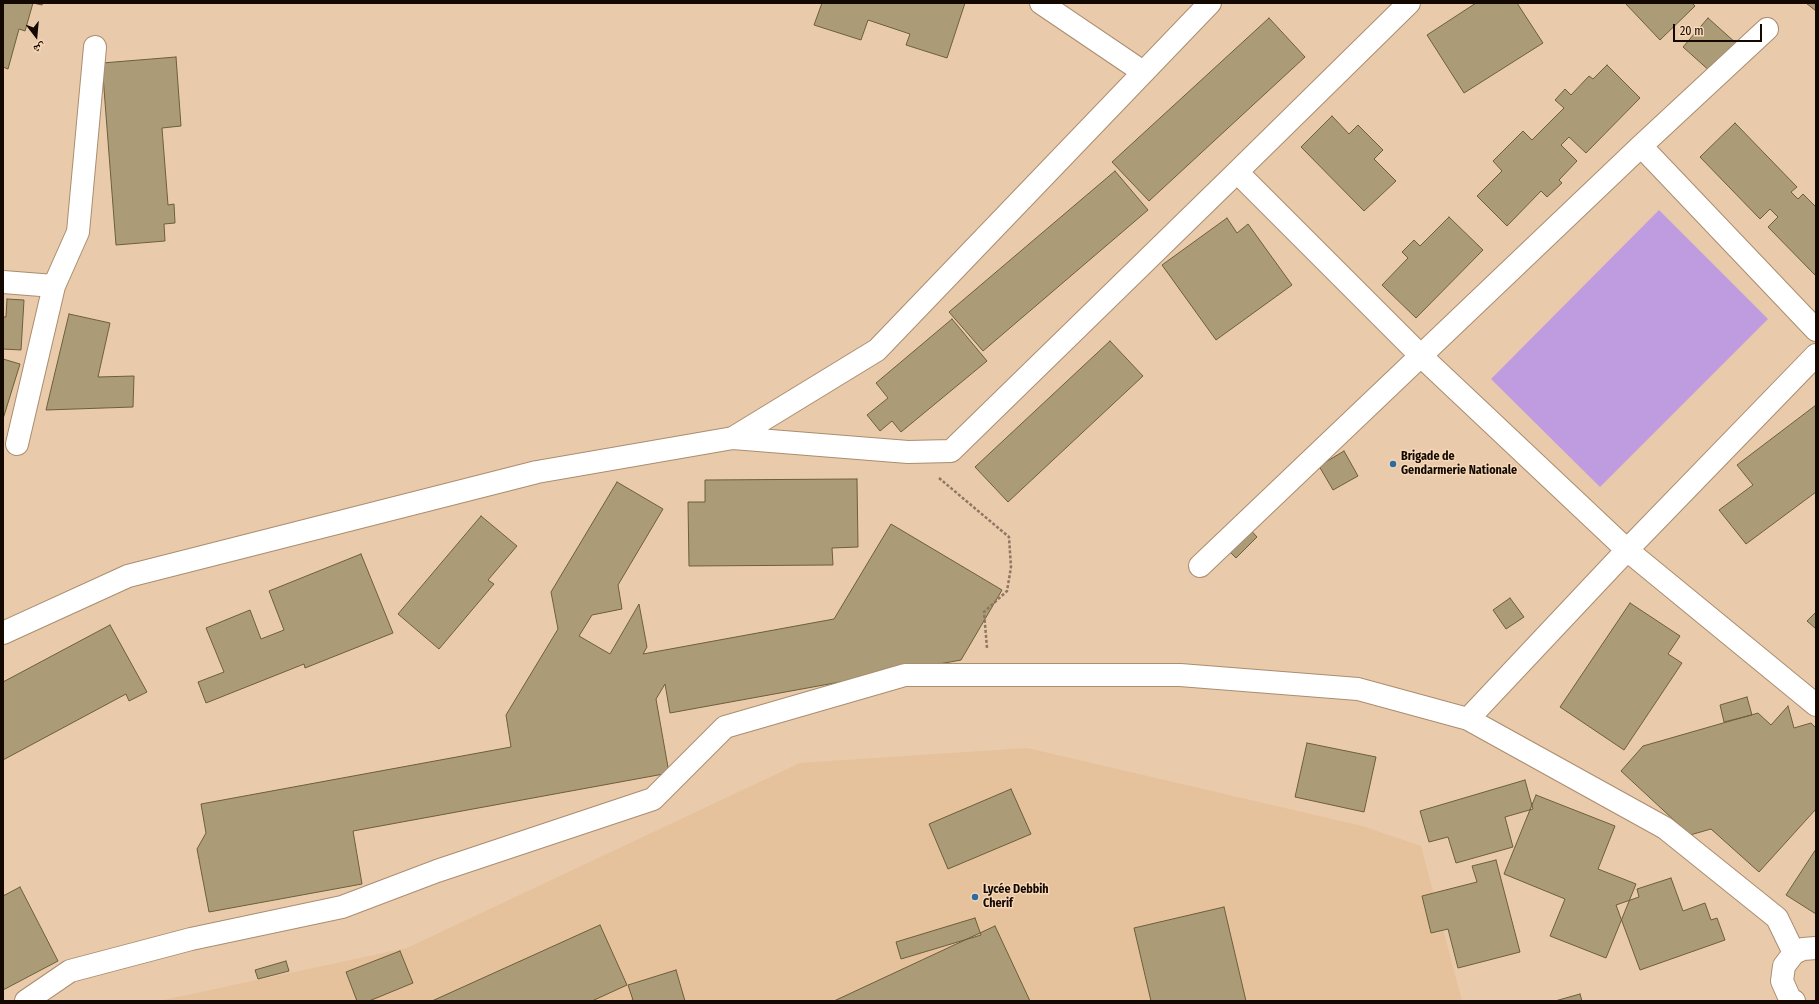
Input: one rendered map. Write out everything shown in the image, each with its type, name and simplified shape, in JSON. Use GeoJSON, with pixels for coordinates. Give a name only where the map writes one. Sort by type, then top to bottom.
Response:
{"type":"FeatureCollection","features":[{"type":"Feature","properties":{"kind":"street"},"geometry":{"type":"LineString","coordinates":[[1041,3],[1143,72]]}},
{"type":"Feature","properties":{"kind":"street"},"geometry":{"type":"LineString","coordinates":[[733,438],[877,350],[1210,3]]}},
{"type":"Feature","properties":{"kind":"street"},"geometry":{"type":"LineString","coordinates":[[3,632],[128,576],[537,472],[733,438],[908,452],[951,451],[1409,3]]}},
{"type":"Feature","properties":{"kind":"street"},"geometry":{"type":"LineString","coordinates":[[1200,566],[1641,146],[1768,30]]}},
{"type":"Feature","properties":{"kind":"street"},"geometry":{"type":"LineString","coordinates":[[17,444],[54,286],[78,232],[96,47]]}},
{"type":"Feature","properties":{"kind":"street"},"geometry":{"type":"LineString","coordinates":[[1641,146],[1816,330]]}},
{"type":"Feature","properties":{"kind":"street"},"geometry":{"type":"LineString","coordinates":[[1237,172],[1420,356],[1627,550],[1816,705]]}},
{"type":"Feature","properties":{"kind":"street"},"geometry":{"type":"LineString","coordinates":[[3,282],[54,286]]}},
{"type":"Feature","properties":{"kind":"street"},"geometry":{"type":"LineString","coordinates":[[1468,719],[1627,550],[1816,355]]}},
{"type":"Feature","properties":{"kind":"street"},"geometry":{"type":"LineString","coordinates":[[26,1001],[70,971],[191,939],[342,907],[437,872],[653,799],[725,727],[905,675],[1180,676],[1358,689],[1468,719],[1665,828],[1777,918],[1794,953]]}},
{"type":"Feature","properties":{"kind":"street"},"geometry":{"type":"LineString","coordinates":[[1791,1000],[1782,981],[1784,966],[1794,953],[1803,949],[1816,948]]}},
{"type":"Feature","properties":{"kind":"path"},"geometry":{"type":"LineString","coordinates":[[908,452],[1009,537],[1011,567],[1007,591],[984,612],[990,675]]}},
{"type":"Feature","properties":{"kind":"shaded area"},"geometry":{"type":"Polygon","coordinates":[[[1659,210],[1768,319],[1600,487],[1491,379],[1659,210]]]}},
{"type":"Feature","properties":{"kind":"shaded area","name":"Lycée Debbih Cherif"},"geometry":{"type":"Polygon","coordinates":[[[1027,748],[1362,826],[1421,846],[1462,1001],[159,1001],[407,948],[800,763],[1027,748]]]}},
{"type":"Feature","properties":{"kind":"building"},"geometry":{"type":"Polygon","coordinates":[[[3,3],[33,3],[25,31],[19,29],[8,69],[3,67],[3,3]]]}},
{"type":"Feature","properties":{"kind":"building"},"geometry":{"type":"Polygon","coordinates":[[[822,3],[965,3],[947,58],[906,45],[910,34],[868,20],[861,40],[814,25],[822,3]]]}},
{"type":"Feature","properties":{"kind":"building"},"geometry":{"type":"Polygon","coordinates":[[[1476,3],[1517,3],[1543,43],[1464,93],[1427,35],[1476,3]]]}},
{"type":"Feature","properties":{"kind":"building"},"geometry":{"type":"Polygon","coordinates":[[[1625,3],[1692,3],[1695,6],[1660,40],[1625,3]]]}},
{"type":"Feature","properties":{"kind":"building"},"geometry":{"type":"Polygon","coordinates":[[[1806,3],[1816,3],[1816,11],[1806,3]]]}},
{"type":"Feature","properties":{"kind":"building"},"geometry":{"type":"Polygon","coordinates":[[[1269,18],[1305,57],[1149,201],[1112,162],[1269,18]]]}},
{"type":"Feature","properties":{"kind":"building"},"geometry":{"type":"Polygon","coordinates":[[[1708,18],[1737,44],[1712,73],[1683,47],[1708,18]]]}},
{"type":"Feature","properties":{"kind":"building"},"geometry":{"type":"Polygon","coordinates":[[[176,57],[181,126],[162,128],[168,205],[174,204],[175,223],[164,224],[165,241],[116,245],[102,63],[176,57]]]}},
{"type":"Feature","properties":{"kind":"building"},"geometry":{"type":"Polygon","coordinates":[[[1607,65],[1640,98],[1586,153],[1569,137],[1561,145],[1577,161],[1559,180],[1562,183],[1547,197],[1541,191],[1507,226],[1477,196],[1502,171],[1493,161],[1523,131],[1532,140],[1564,108],[1555,100],[1565,89],[1571,95],[1589,76],[1593,79],[1607,65]]]}},
{"type":"Feature","properties":{"kind":"building"},"geometry":{"type":"Polygon","coordinates":[[[1332,116],[1349,134],[1358,125],[1383,150],[1374,159],[1396,181],[1364,211],[1301,147],[1332,116]]]}},
{"type":"Feature","properties":{"kind":"building"},"geometry":{"type":"Polygon","coordinates":[[[1735,123],[1797,187],[1791,192],[1798,199],[1803,194],[1816,207],[1816,276],[1768,227],[1778,217],[1770,209],[1760,219],[1700,157],[1735,123]]]}},
{"type":"Feature","properties":{"kind":"building"},"geometry":{"type":"Polygon","coordinates":[[[1115,171],[1148,210],[983,351],[949,312],[1115,171]]]}},
{"type":"Feature","properties":{"kind":"building"},"geometry":{"type":"Polygon","coordinates":[[[1449,217],[1483,250],[1416,318],[1382,285],[1408,258],[1402,252],[1414,240],[1420,246],[1449,217]]]}},
{"type":"Feature","properties":{"kind":"building"},"geometry":{"type":"Polygon","coordinates":[[[1227,218],[1237,233],[1248,224],[1292,285],[1216,340],[1162,265],[1227,218]]]}},
{"type":"Feature","properties":{"kind":"building"},"geometry":{"type":"Polygon","coordinates":[[[7,299],[24,300],[21,350],[3,349],[3,317],[6,317],[7,299]]]}},
{"type":"Feature","properties":{"kind":"building"},"geometry":{"type":"Polygon","coordinates":[[[69,314],[110,323],[98,377],[134,376],[133,407],[46,410],[69,314]]]}},
{"type":"Feature","properties":{"kind":"building"},"geometry":{"type":"Polygon","coordinates":[[[952,319],[987,361],[901,432],[892,421],[880,431],[867,415],[888,398],[876,383],[952,319]]]}},
{"type":"Feature","properties":{"kind":"building"},"geometry":{"type":"Polygon","coordinates":[[[1110,341],[1143,376],[1008,502],[975,467],[1110,341]]]}},
{"type":"Feature","properties":{"kind":"building"},"geometry":{"type":"Polygon","coordinates":[[[3,359],[20,364],[3,419],[3,359]]]}},
{"type":"Feature","properties":{"kind":"building"},"geometry":{"type":"Polygon","coordinates":[[[1816,405],[1816,492],[1746,544],[1719,510],[1753,485],[1737,465],[1816,405]]]}},
{"type":"Feature","properties":{"kind":"building"},"geometry":{"type":"Polygon","coordinates":[[[1344,451],[1358,476],[1333,490],[1319,466],[1344,451]]]}},
{"type":"Feature","properties":{"kind":"building"},"geometry":{"type":"Polygon","coordinates":[[[857,479],[858,547],[832,548],[833,565],[689,566],[688,502],[705,502],[705,480],[857,479]]]}},
{"type":"Feature","properties":{"kind":"building"},"geometry":{"type":"Polygon","coordinates":[[[617,482],[663,509],[618,585],[622,609],[592,615],[579,636],[610,654],[639,604],[647,647],[643,654],[834,619],[891,524],[1002,590],[961,660],[670,713],[665,684],[656,699],[669,773],[353,831],[362,884],[209,912],[197,849],[206,833],[201,804],[511,747],[506,715],[558,629],[551,592],[617,482]]]}},
{"type":"Feature","properties":{"kind":"building"},"geometry":{"type":"Polygon","coordinates":[[[481,516],[517,546],[488,580],[494,584],[439,649],[398,614],[481,516]]]}},
{"type":"Feature","properties":{"kind":"building"},"geometry":{"type":"Polygon","coordinates":[[[1246,525],[1257,537],[1236,558],[1224,546],[1246,525]]]}},
{"type":"Feature","properties":{"kind":"building"},"geometry":{"type":"Polygon","coordinates":[[[361,554],[393,633],[305,668],[304,664],[206,703],[198,682],[224,672],[206,628],[250,610],[261,639],[284,630],[269,591],[361,554]]]}},
{"type":"Feature","properties":{"kind":"building"},"geometry":{"type":"Polygon","coordinates":[[[1510,598],[1524,617],[1506,629],[1493,610],[1510,598]]]}},
{"type":"Feature","properties":{"kind":"building"},"geometry":{"type":"Polygon","coordinates":[[[1630,603],[1680,636],[1668,654],[1682,663],[1624,750],[1560,707],[1630,603]]]}},
{"type":"Feature","properties":{"kind":"building"},"geometry":{"type":"Polygon","coordinates":[[[1816,612],[1816,629],[1807,621],[1816,612]]]}},
{"type":"Feature","properties":{"kind":"building"},"geometry":{"type":"Polygon","coordinates":[[[110,625],[147,692],[129,701],[126,694],[3,760],[3,682],[110,625]]]}},
{"type":"Feature","properties":{"kind":"building"},"geometry":{"type":"Polygon","coordinates":[[[1747,697],[1752,715],[1724,722],[1720,705],[1747,697]]]}},
{"type":"Feature","properties":{"kind":"building"},"geometry":{"type":"Polygon","coordinates":[[[1788,706],[1794,728],[1811,723],[1816,728],[1816,809],[1759,872],[1711,829],[1690,835],[1621,771],[1643,746],[1758,713],[1771,725],[1788,706]]]}},
{"type":"Feature","properties":{"kind":"building"},"geometry":{"type":"Polygon","coordinates":[[[1307,743],[1376,757],[1364,812],[1295,797],[1307,743]]]}},
{"type":"Feature","properties":{"kind":"building"},"geometry":{"type":"Polygon","coordinates":[[[1525,780],[1533,809],[1505,817],[1513,847],[1456,863],[1448,837],[1429,842],[1420,811],[1525,780]]]}},
{"type":"Feature","properties":{"kind":"building"},"geometry":{"type":"Polygon","coordinates":[[[1011,789],[1031,834],[948,869],[929,824],[1011,789]]]}},
{"type":"Feature","properties":{"kind":"building"},"geometry":{"type":"Polygon","coordinates":[[[1536,795],[1615,826],[1598,869],[1636,884],[1606,958],[1550,936],[1565,899],[1504,874],[1536,795]]]}},
{"type":"Feature","properties":{"kind":"building"},"geometry":{"type":"Polygon","coordinates":[[[1816,849],[1816,914],[1786,895],[1816,849]]]}},
{"type":"Feature","properties":{"kind":"building"},"geometry":{"type":"Polygon","coordinates":[[[1496,860],[1520,952],[1458,968],[1448,929],[1431,933],[1422,896],[1477,882],[1472,866],[1496,860]]]}},
{"type":"Feature","properties":{"kind":"building"},"geometry":{"type":"Polygon","coordinates":[[[1671,878],[1683,911],[1705,903],[1711,920],[1717,918],[1725,940],[1640,970],[1616,905],[1639,897],[1637,889],[1671,878]]]}},
{"type":"Feature","properties":{"kind":"building"},"geometry":{"type":"Polygon","coordinates":[[[20,887],[58,961],[3,990],[3,896],[20,887]]]}},
{"type":"Feature","properties":{"kind":"building"},"geometry":{"type":"Polygon","coordinates":[[[1224,907],[1246,1001],[1151,1001],[1134,928],[1224,907]]]}},
{"type":"Feature","properties":{"kind":"building"},"geometry":{"type":"Polygon","coordinates":[[[975,918],[981,935],[901,959],[896,942],[975,918]]]}},
{"type":"Feature","properties":{"kind":"building"},"geometry":{"type":"Polygon","coordinates":[[[600,925],[627,985],[592,1001],[432,1001],[600,925]]]}},
{"type":"Feature","properties":{"kind":"building"},"geometry":{"type":"Polygon","coordinates":[[[995,926],[1030,1001],[834,1001],[995,926]]]}},
{"type":"Feature","properties":{"kind":"building"},"geometry":{"type":"Polygon","coordinates":[[[400,951],[413,983],[369,1001],[357,1001],[346,972],[400,951]]]}},
{"type":"Feature","properties":{"kind":"building"},"geometry":{"type":"Polygon","coordinates":[[[286,961],[289,971],[258,979],[255,970],[286,961]]]}},
{"type":"Feature","properties":{"kind":"building"},"geometry":{"type":"Polygon","coordinates":[[[676,970],[685,1001],[628,1001],[633,1000],[628,985],[676,970]]]}},
{"type":"Feature","properties":{"kind":"building"},"geometry":{"type":"Polygon","coordinates":[[[1580,994],[1582,1001],[1555,1001],[1580,994]]]}},
{"type":"Feature","properties":{"kind":"place","name":"Brigade de Gendarmerie Nationale"},"geometry":{"type":"Point","coordinates":[1393,464]}},
{"type":"Feature","properties":{"kind":"place","name":"Lycée Debbih Cherif"},"geometry":{"type":"Point","coordinates":[975,897]}}]}
